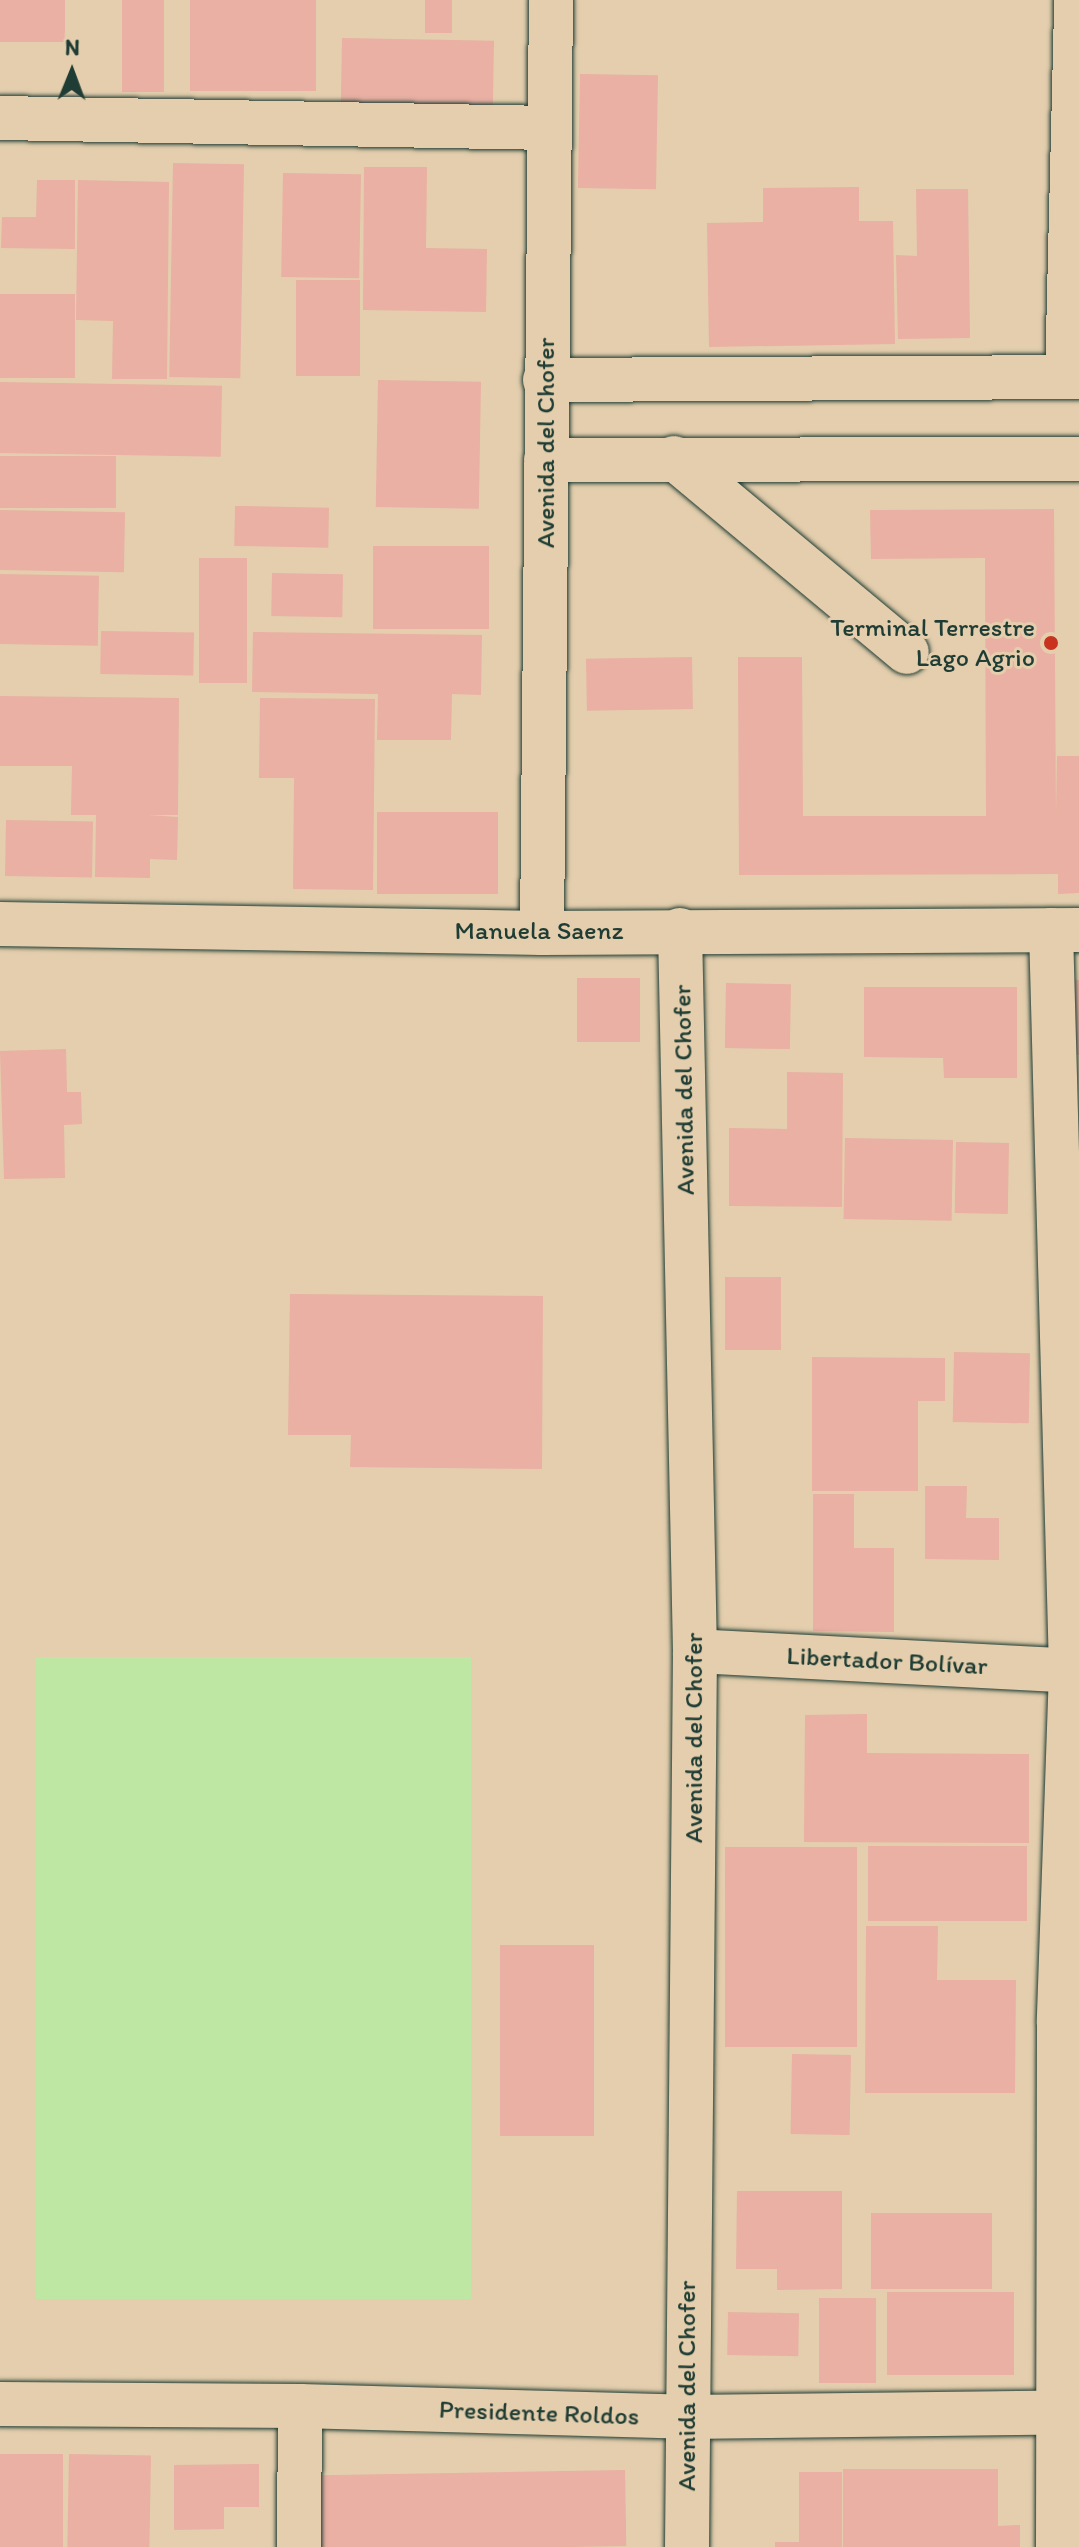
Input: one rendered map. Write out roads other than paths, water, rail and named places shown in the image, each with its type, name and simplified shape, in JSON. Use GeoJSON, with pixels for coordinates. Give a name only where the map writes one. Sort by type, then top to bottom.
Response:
{"type":"FeatureCollection","features":[{"type":"Feature","properties":{"kind":"street","name":"Avenida del Chofer"},"geometry":{"type":"LineString","coordinates":[[542,933],[551,0]]}},
{"type":"Feature","properties":{"kind":"street"},"geometry":{"type":"LineString","coordinates":[[545,380],[1073,377],[1076,0]]}},
{"type":"Feature","properties":{"kind":"street"},"geometry":{"type":"LineString","coordinates":[[0,118],[549,128]]}},
{"type":"Feature","properties":{"kind":"street"},"geometry":{"type":"LineString","coordinates":[[674,458],[907,652]]}},
{"type":"Feature","properties":{"kind":"street"},"geometry":{"type":"LineString","coordinates":[[546,460],[1079,459]]}},
{"type":"Feature","properties":{"kind":"street","name":"Manuela Saenz"},"geometry":{"type":"LineString","coordinates":[[0,924],[542,933],[1065,930]]}},
{"type":"Feature","properties":{"kind":"street","name":"Avenida del Chofer"},"geometry":{"type":"LineString","coordinates":[[680,930],[695,1651],[687,2547]]}},
{"type":"Feature","properties":{"kind":"street"},"geometry":{"type":"LineString","coordinates":[[1058,2547],[1069,2412],[1059,2023],[1075,1671],[1065,930]]}},
{"type":"Feature","properties":{"kind":"street","name":"Libertador Bolívar"},"geometry":{"type":"LineString","coordinates":[[695,1651],[1075,1671]]}},
{"type":"Feature","properties":{"kind":"street","name":"Presidente Roldos"},"geometry":{"type":"LineString","coordinates":[[0,2404],[300,2406],[686,2417],[1069,2412]]}},
{"type":"Feature","properties":{"kind":"street"},"geometry":{"type":"LineString","coordinates":[[299,2547],[300,2406]]}},
{"type":"Feature","properties":{"kind":"place","name":"Terminal Terrestre Lago Agrio"},"geometry":{"type":"Point","coordinates":[1051,643]}}]}
